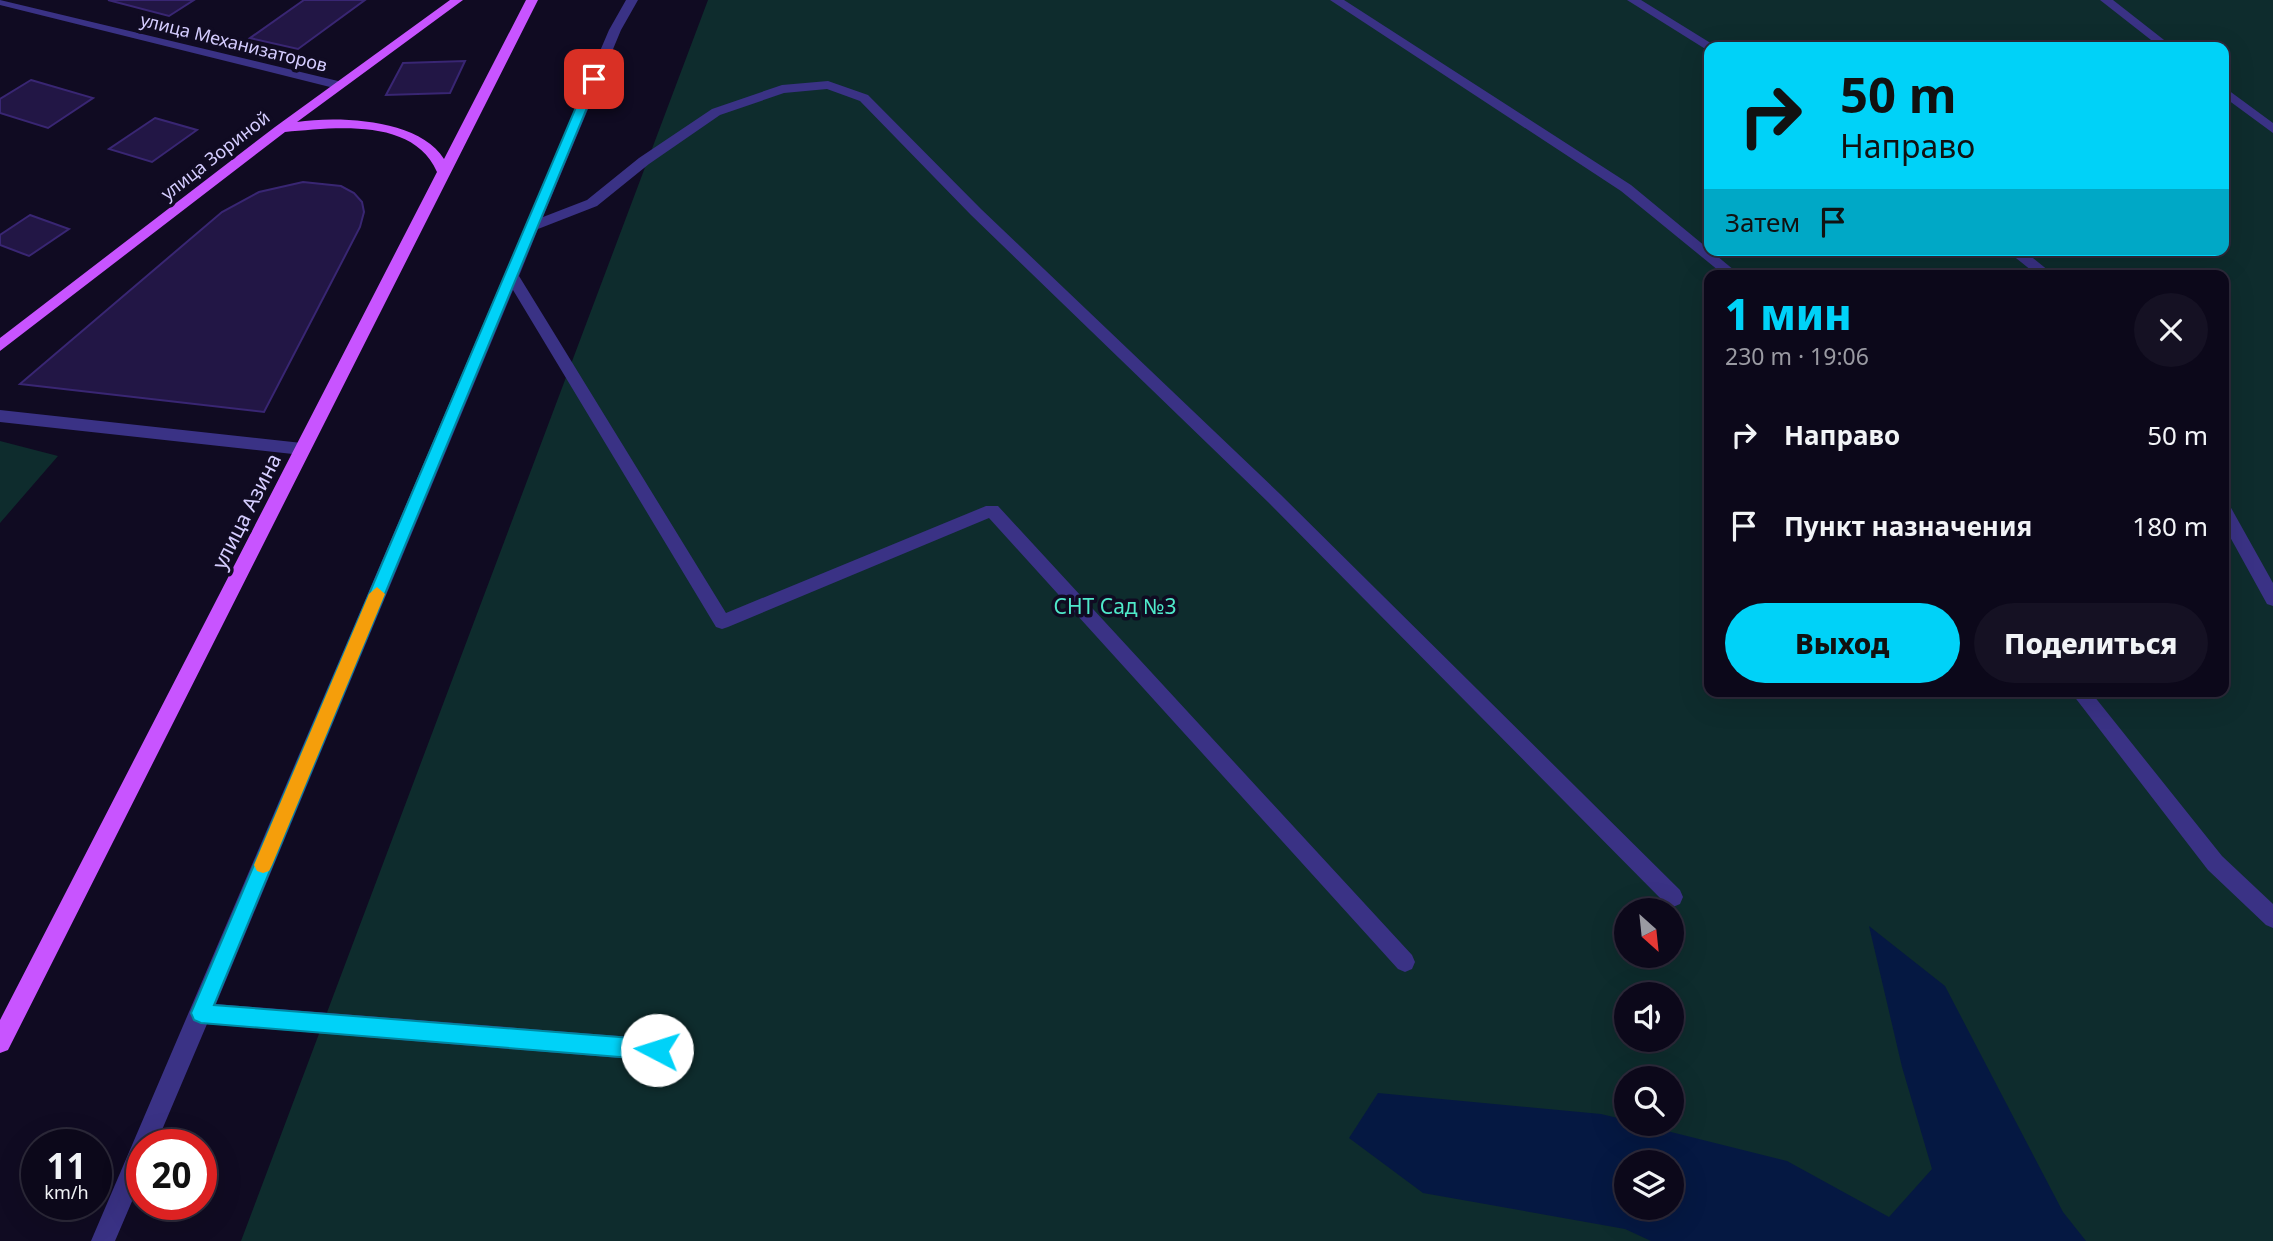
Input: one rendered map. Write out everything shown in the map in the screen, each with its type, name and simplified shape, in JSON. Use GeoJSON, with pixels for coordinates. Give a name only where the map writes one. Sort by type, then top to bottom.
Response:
{"type":"FeatureCollection","features":[{"type":"Feature","properties":{"kind":"main road","name":"улица Зориной"},"geometry":{"type":"LineString","coordinates":[[1,345],[338,85],[457,0]]}},
{"type":"Feature","properties":{"kind":"main road","name":"улица Азина"},"geometry":{"type":"LineString","coordinates":[[0,1042],[532,0]]}},
{"type":"Feature","properties":{"kind":"main road"},"geometry":{"type":"LineString","coordinates":[[279,130],[338,122],[376,128],[418,140],[436,154],[444,172]]}},
{"type":"Feature","properties":{"kind":"street"},"geometry":{"type":"LineString","coordinates":[[151,1129],[531,227],[615,30],[632,0]]}},
{"type":"Feature","properties":{"kind":"street"},"geometry":{"type":"LineString","coordinates":[[1336,0],[1626,188],[1704,251]]}},
{"type":"Feature","properties":{"kind":"street"},"geometry":{"type":"LineString","coordinates":[[1633,0],[1704,43]]}},
{"type":"Feature","properties":{"kind":"street"},"geometry":{"type":"LineString","coordinates":[[2106,0],[2161,42]]}},
{"type":"Feature","properties":{"kind":"street","name":"улица Механизаторов"},"geometry":{"type":"LineString","coordinates":[[0,2],[338,85]]}},
{"type":"Feature","properties":{"kind":"street"},"geometry":{"type":"LineString","coordinates":[[531,227],[592,203],[644,161],[716,112],[782,89],[828,85],[864,98],[976,212],[1274,498],[1673,897]]}},
{"type":"Feature","properties":{"kind":"street"},"geometry":{"type":"LineString","coordinates":[[2229,95],[2273,129]]}},
{"type":"Feature","properties":{"kind":"street"},"geometry":{"type":"LineString","coordinates":[[1710,256],[1727,270]]}},
{"type":"Feature","properties":{"kind":"street"},"geometry":{"type":"LineString","coordinates":[[2021,256],[2040,270]]}},
{"type":"Feature","properties":{"kind":"street"},"geometry":{"type":"LineString","coordinates":[[511,275],[722,622],[992,510],[1405,962]]}},
{"type":"Feature","properties":{"kind":"street"},"geometry":{"type":"LineString","coordinates":[[0,416],[302,449]]}},
{"type":"Feature","properties":{"kind":"street"},"geometry":{"type":"LineString","coordinates":[[2229,519],[2273,599]]}},
{"type":"Feature","properties":{"kind":"street"},"geometry":{"type":"LineString","coordinates":[[2084,697],[2215,863],[2273,918]]}},
{"type":"Feature","properties":{"kind":"street"},"geometry":{"type":"LineString","coordinates":[[201,1013],[657,1050]]}},
{"type":"Feature","properties":{"kind":"street"},"geometry":{"type":"LineString","coordinates":[[103,1241],[126,1188]]}},
{"type":"Feature","properties":{"kind":"green space","name":"СНТ Сад №3"},"geometry":{"type":"Polygon","coordinates":[[[708,0],[2273,0],[2273,1241],[241,1241],[708,0]]]}},
{"type":"Feature","properties":{"kind":"green space"},"geometry":{"type":"Polygon","coordinates":[[[0,441],[58,456],[0,523],[0,441]]]}},
{"type":"Feature","properties":{"kind":"water"},"geometry":{"type":"Polygon","coordinates":[[[1869,926],[1945,986],[2063,1212],[2086,1241],[1651,1241],[1625,1229],[1423,1193],[1349,1138],[1378,1093],[1601,1114],[1614,1117],[1614,1136],[1684,1135],[1787,1161],[1889,1217],[1932,1169],[1902,1067],[1869,926]]]}},
{"type":"Feature","properties":{"kind":"building"},"geometry":{"type":"Polygon","coordinates":[[[108,0],[194,0],[169,16],[108,0]]]}},
{"type":"Feature","properties":{"kind":"building"},"geometry":{"type":"Polygon","coordinates":[[[304,0],[365,0],[298,49],[250,38],[304,0]]]}},
{"type":"Feature","properties":{"kind":"building"},"geometry":{"type":"Polygon","coordinates":[[[465,61],[450,93],[386,95],[403,63],[465,61]]]}},
{"type":"Feature","properties":{"kind":"building"},"geometry":{"type":"Polygon","coordinates":[[[31,80],[93,98],[48,128],[0,113],[0,99],[31,80]]]}},
{"type":"Feature","properties":{"kind":"building"},"geometry":{"type":"Polygon","coordinates":[[[155,118],[197,130],[152,162],[109,149],[155,118]]]}},
{"type":"Feature","properties":{"kind":"building"},"geometry":{"type":"Polygon","coordinates":[[[303,182],[341,186],[354,193],[362,202],[364,212],[360,227],[264,412],[20,384],[222,212],[259,192],[303,182]]]}},
{"type":"Feature","properties":{"kind":"building"},"geometry":{"type":"Polygon","coordinates":[[[30,215],[69,229],[29,256],[0,245],[0,235],[30,215]]]}},
{"type":"Feature","properties":{"kind":"slow traffic"},"geometry":{"type":"LineString","coordinates":[[263,865],[377,594]]}},
{"type":"Feature","properties":{"kind":"route"},"geometry":{"type":"LineString","coordinates":[[594,79],[201,1013],[657,1050]]}}]}
